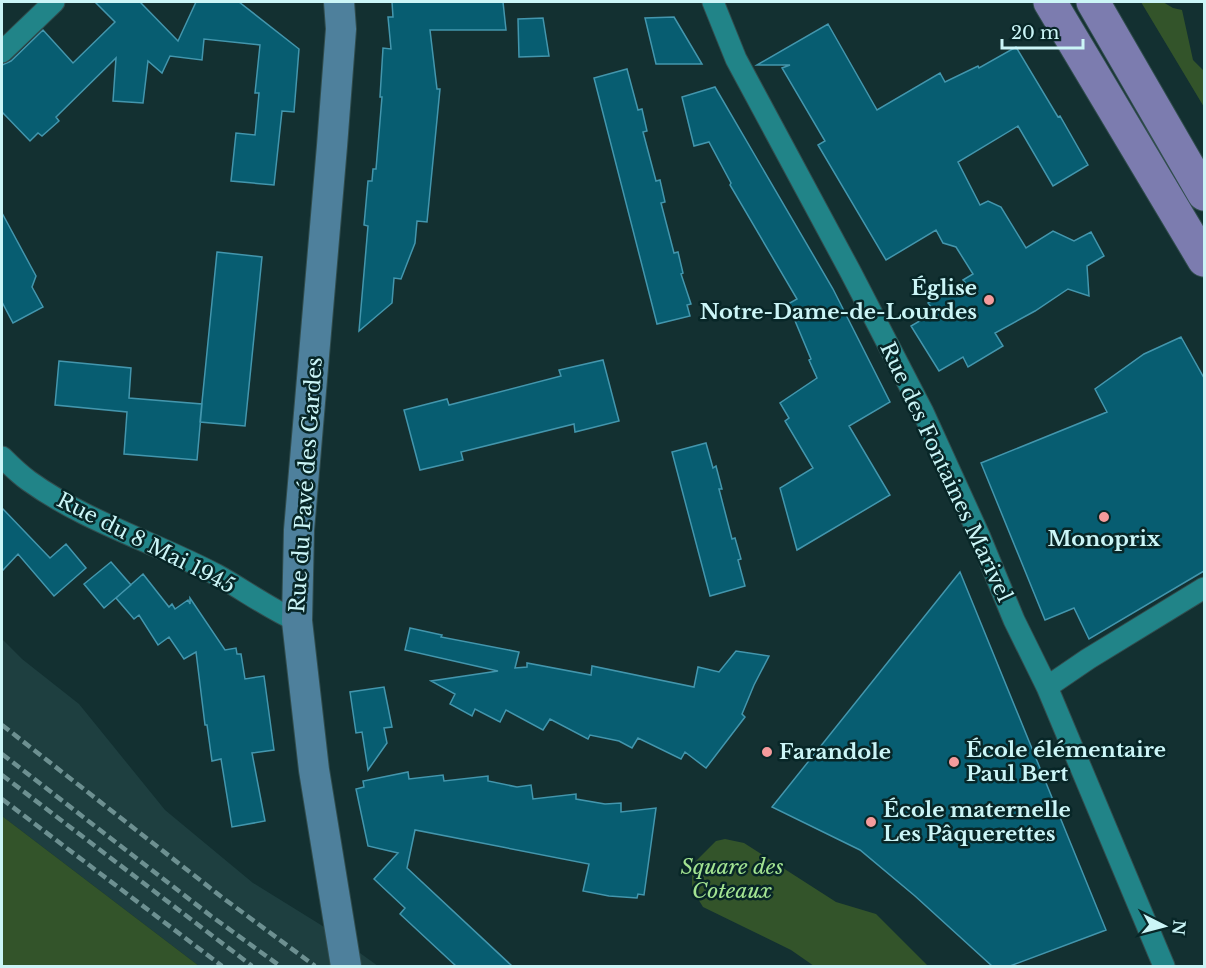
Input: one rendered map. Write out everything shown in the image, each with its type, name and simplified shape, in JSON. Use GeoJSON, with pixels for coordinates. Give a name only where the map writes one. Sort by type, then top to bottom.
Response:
{"type":"FeatureCollection","features":[{"type":"Feature","properties":{"kind":"main road","name":"Rue du Pavé des Gardes"},"geometry":{"type":"LineString","coordinates":[[339,2],[341,29],[334,123],[299,530],[297,621],[314,770],[346,966]]}},
{"type":"Feature","properties":{"kind":"main road"},"geometry":{"type":"LineString","coordinates":[[1050,2],[1204,260]]}},
{"type":"Feature","properties":{"kind":"main road"},"geometry":{"type":"LineString","coordinates":[[1093,2],[1204,194]]}},
{"type":"Feature","properties":{"kind":"street"},"geometry":{"type":"LineString","coordinates":[[2,52],[54,2]]}},
{"type":"Feature","properties":{"kind":"street","name":"Rue des Fontaines Marivel"},"geometry":{"type":"LineString","coordinates":[[713,2],[736,59],[850,271],[922,412],[979,535],[1014,620],[1047,687],[1164,966]]}},
{"type":"Feature","properties":{"kind":"street","name":"Rue du 8 Mai 1945"},"geometry":{"type":"LineString","coordinates":[[2,457],[27,480],[69,506],[217,575],[271,609],[297,621]]}},
{"type":"Feature","properties":{"kind":"street"},"geometry":{"type":"LineString","coordinates":[[1047,687],[1204,588]]}},
{"type":"Feature","properties":{"kind":"shaded area"},"geometry":{"type":"Polygon","coordinates":[[[2,639],[22,659],[79,704],[165,810],[253,883],[321,925],[378,966],[199,966],[2,816],[2,639]]]}},
{"type":"Feature","properties":{"kind":"green space"},"geometry":{"type":"Polygon","coordinates":[[[1141,2],[1163,2],[1182,10],[1193,60],[1204,71],[1204,107],[1141,2]]]}},
{"type":"Feature","properties":{"kind":"green space"},"geometry":{"type":"Polygon","coordinates":[[[2,816],[199,966],[2,966],[2,816]]]}},
{"type":"Feature","properties":{"kind":"green space","name":"Square des Coteaux"},"geometry":{"type":"Polygon","coordinates":[[[725,839],[744,843],[836,902],[876,914],[928,966],[814,966],[791,950],[703,907],[692,889],[692,865],[716,841],[725,839]]]}},
{"type":"Feature","properties":{"kind":"building"},"geometry":{"type":"Polygon","coordinates":[[[95,2],[140,2],[178,41],[196,2],[239,2],[299,49],[294,112],[282,111],[274,185],[231,181],[236,133],[255,135],[259,93],[255,93],[260,45],[204,39],[202,60],[170,56],[162,73],[148,61],[143,103],[113,101],[116,58],[56,117],[59,121],[42,136],[38,133],[30,141],[2,112],[2,65],[11,61],[43,30],[73,63],[115,22],[95,2]]]}},
{"type":"Feature","properties":{"kind":"building"},"geometry":{"type":"Polygon","coordinates":[[[392,2],[503,2],[506,30],[430,30],[437,89],[440,89],[427,222],[417,221],[415,243],[401,279],[394,278],[392,303],[359,331],[368,226],[364,225],[368,181],[372,181],[373,169],[376,169],[382,97],[380,97],[383,48],[391,49],[388,17],[393,17],[392,2]]]}},
{"type":"Feature","properties":{"kind":"building"},"geometry":{"type":"Polygon","coordinates":[[[674,17],[702,64],[656,64],[645,18],[674,17]]]}},
{"type":"Feature","properties":{"kind":"building"},"geometry":{"type":"Polygon","coordinates":[[[543,18],[549,56],[519,57],[518,19],[543,18]]]}},
{"type":"Feature","properties":{"kind":"building"},"geometry":{"type":"Polygon","coordinates":[[[828,24],[877,110],[940,73],[945,82],[978,66],[979,68],[1016,47],[1088,165],[1053,186],[1018,126],[958,162],[980,205],[988,201],[1001,207],[1026,248],[1053,231],[1074,241],[1091,232],[1104,256],[1087,266],[1089,296],[1068,289],[1035,311],[995,333],[1003,346],[968,367],[963,357],[939,371],[911,326],[935,312],[928,303],[965,282],[963,280],[973,274],[956,247],[943,243],[936,230],[886,260],[818,145],[825,141],[782,68],[790,65],[757,65],[828,24]]]}},
{"type":"Feature","properties":{"kind":"building"},"geometry":{"type":"Polygon","coordinates":[[[627,69],[638,110],[642,109],[647,131],[643,132],[656,181],[660,180],[665,202],[661,203],[674,253],[678,252],[683,273],[681,274],[691,304],[687,305],[690,316],[657,324],[594,78],[627,69]]]}},
{"type":"Feature","properties":{"kind":"building"},"geometry":{"type":"Polygon","coordinates":[[[715,87],[833,289],[890,402],[849,426],[890,495],[797,550],[780,488],[813,468],[785,421],[789,418],[780,403],[817,378],[788,304],[797,299],[730,185],[709,142],[694,146],[682,97],[715,87]]]}},
{"type":"Feature","properties":{"kind":"building"},"geometry":{"type":"Polygon","coordinates":[[[2,213],[36,276],[32,287],[43,307],[13,323],[2,302],[2,213]]]}},
{"type":"Feature","properties":{"kind":"building"},"geometry":{"type":"Polygon","coordinates":[[[217,252],[262,257],[245,426],[200,422],[217,252]]]}},
{"type":"Feature","properties":{"kind":"building","name":"Monoprix"},"geometry":{"type":"Polygon","coordinates":[[[1181,337],[1204,378],[1204,571],[1089,639],[1074,608],[1045,620],[981,463],[1107,412],[1095,389],[1144,354],[1181,337]]]}},
{"type":"Feature","properties":{"kind":"building"},"geometry":{"type":"Polygon","coordinates":[[[603,360],[619,421],[575,432],[574,424],[461,452],[463,460],[420,470],[404,410],[447,399],[449,405],[561,376],[559,370],[603,360]]]}},
{"type":"Feature","properties":{"kind":"building"},"geometry":{"type":"Polygon","coordinates":[[[59,361],[131,368],[129,398],[202,404],[197,460],[124,454],[127,412],[55,405],[59,361]]]}},
{"type":"Feature","properties":{"kind":"building"},"geometry":{"type":"Polygon","coordinates":[[[706,443],[713,468],[716,466],[722,489],[719,489],[732,539],[735,538],[741,559],[738,560],[745,586],[710,596],[672,452],[706,443]]]}},
{"type":"Feature","properties":{"kind":"building"},"geometry":{"type":"Polygon","coordinates":[[[2,508],[50,558],[66,544],[86,568],[54,596],[18,554],[2,571],[2,508]]]}},
{"type":"Feature","properties":{"kind":"building"},"geometry":{"type":"Polygon","coordinates":[[[111,562],[131,585],[104,608],[84,584],[111,562]]]}},
{"type":"Feature","properties":{"kind":"building","name":"École élémentaire Paul Bert"},"geometry":{"type":"Polygon","coordinates":[[[960,572],[1106,930],[1010,966],[992,966],[860,850],[772,807],[960,572]]]}},
{"type":"Feature","properties":{"kind":"building"},"geometry":{"type":"Polygon","coordinates":[[[143,574],[169,607],[172,604],[175,609],[188,600],[190,604],[190,598],[225,650],[236,648],[237,654],[241,654],[245,679],[264,676],[274,750],[252,753],[265,821],[232,827],[221,759],[212,761],[196,652],[184,659],[169,637],[158,645],[139,615],[134,619],[116,598],[143,574]]]}},
{"type":"Feature","properties":{"kind":"building"},"geometry":{"type":"Polygon","coordinates":[[[410,628],[442,635],[441,637],[519,652],[515,668],[527,667],[527,663],[591,675],[592,666],[694,687],[698,667],[719,672],[736,651],[769,656],[742,714],[745,717],[706,768],[685,752],[681,759],[638,738],[632,748],[619,741],[590,735],[588,739],[550,719],[543,730],[506,710],[500,722],[475,709],[472,716],[450,704],[455,694],[431,681],[498,671],[405,650],[410,628]]]}},
{"type":"Feature","properties":{"kind":"building"},"geometry":{"type":"Polygon","coordinates":[[[384,687],[392,727],[384,728],[387,743],[368,770],[362,732],[356,733],[350,692],[384,687]]]}},
{"type":"Feature","properties":{"kind":"building"},"geometry":{"type":"Polygon","coordinates":[[[408,772],[409,779],[443,775],[444,781],[488,776],[488,781],[517,787],[531,785],[533,799],[576,794],[576,799],[605,804],[621,803],[621,812],[656,808],[644,895],[638,894],[637,898],[583,891],[589,864],[415,830],[407,868],[512,966],[456,966],[400,914],[405,908],[374,879],[398,853],[368,846],[356,789],[364,787],[363,781],[408,772]]]}},
{"type":"Feature","properties":{"kind":"railway"},"geometry":{"type":"LineString","coordinates":[[2,725],[223,898],[315,966]]}},
{"type":"Feature","properties":{"kind":"railway"},"geometry":{"type":"LineString","coordinates":[[2,754],[211,916],[280,966]]}},
{"type":"Feature","properties":{"kind":"railway"},"geometry":{"type":"LineString","coordinates":[[2,775],[252,966]]}},
{"type":"Feature","properties":{"kind":"railway"},"geometry":{"type":"LineString","coordinates":[[2,799],[222,966]]}},
{"type":"Feature","properties":{"kind":"place","name":"Église Notre-Dame-de-Lourdes"},"geometry":{"type":"Point","coordinates":[989,300]}},
{"type":"Feature","properties":{"kind":"place","name":"Monoprix"},"geometry":{"type":"Point","coordinates":[1104,517]}},
{"type":"Feature","properties":{"kind":"place","name":"Farandole"},"geometry":{"type":"Point","coordinates":[767,752]}},
{"type":"Feature","properties":{"kind":"place","name":"École élémentaire Paul Bert"},"geometry":{"type":"Point","coordinates":[954,762]}},
{"type":"Feature","properties":{"kind":"place","name":"École maternelle Les Pâquerettes"},"geometry":{"type":"Point","coordinates":[871,822]}}]}
